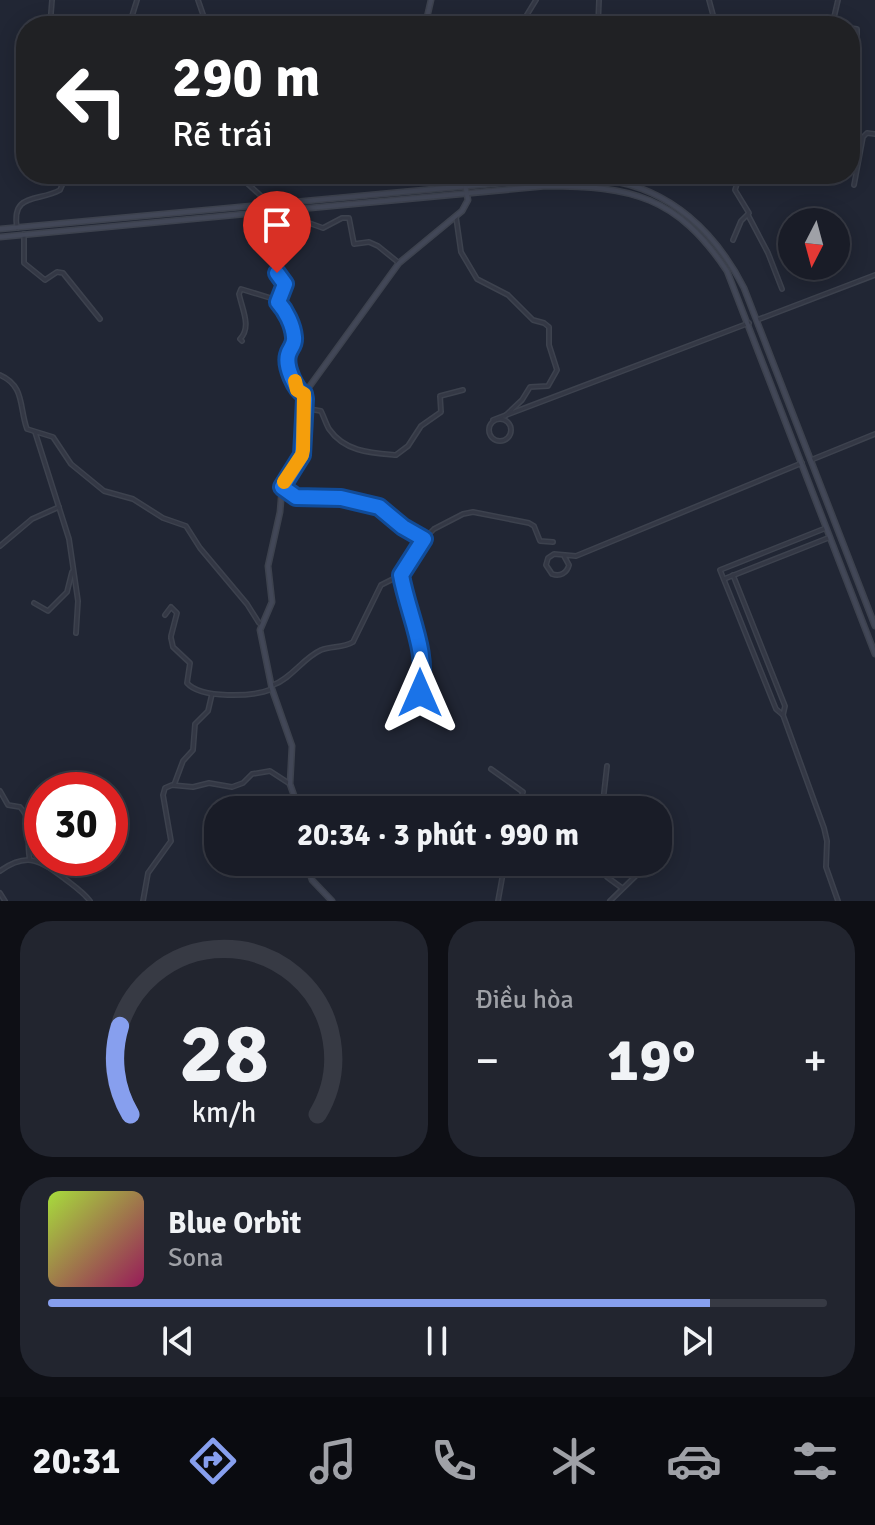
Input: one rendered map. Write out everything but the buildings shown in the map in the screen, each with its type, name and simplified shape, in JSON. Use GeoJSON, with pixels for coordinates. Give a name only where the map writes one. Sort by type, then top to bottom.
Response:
{"type":"FeatureCollection","features":[{"type":"Feature","properties":{"kind":"street"},"geometry":{"type":"LineString","coordinates":[[860,151],[867,133],[875,134]]}},
{"type":"Feature","properties":{"kind":"street"},"geometry":{"type":"LineString","coordinates":[[17,228],[14,214],[18,208],[30,198],[60,190],[63,184]]}},
{"type":"Feature","properties":{"kind":"street"},"geometry":{"type":"LineString","coordinates":[[248,184],[272,206]]}},
{"type":"Feature","properties":{"kind":"street"},"geometry":{"type":"LineString","coordinates":[[294,796],[290,784],[292,746],[271,687],[262,645],[262,624],[272,602],[268,566],[282,487],[302,455],[304,394],[399,263],[456,217],[467,203],[465,184]]}},
{"type":"Feature","properties":{"kind":"street"},"geometry":{"type":"LineString","coordinates":[[0,237],[279,211],[512,184]]}},
{"type":"Feature","properties":{"kind":"street"},"geometry":{"type":"LineString","coordinates":[[627,184],[670,203],[706,230],[721,248],[744,288],[875,626]]}},
{"type":"Feature","properties":{"kind":"street"},"geometry":{"type":"LineString","coordinates":[[737,184],[735,190],[747,208],[782,289]]}},
{"type":"Feature","properties":{"kind":"street"},"geometry":{"type":"LineString","coordinates":[[0,229],[546,186],[630,192],[663,207],[699,236],[727,271],[875,654]]}},
{"type":"Feature","properties":{"kind":"street"},"geometry":{"type":"LineString","coordinates":[[663,207],[670,203]]}},
{"type":"Feature","properties":{"kind":"street"},"geometry":{"type":"LineString","coordinates":[[225,209],[226,216]]}},
{"type":"Feature","properties":{"kind":"street"},"geometry":{"type":"LineString","coordinates":[[279,211],[289,227]]}},
{"type":"Feature","properties":{"kind":"street"},"geometry":{"type":"LineString","coordinates":[[733,240],[741,221],[748,215]]}},
{"type":"Feature","properties":{"kind":"street"},"geometry":{"type":"LineString","coordinates":[[456,217],[461,252],[477,279],[508,295],[533,320],[549,327],[549,345],[557,370],[548,386],[530,387],[508,416],[511,432],[508,438],[497,441],[489,434],[493,420],[508,416],[875,275]]}},
{"type":"Feature","properties":{"kind":"street"},"geometry":{"type":"LineString","coordinates":[[304,394],[297,390],[290,366],[288,354],[294,345],[294,335],[278,300],[285,284],[276,269],[276,250],[289,227],[309,223],[323,228],[342,218],[349,218],[354,244],[369,242],[399,263]]}},
{"type":"Feature","properties":{"kind":"street"},"geometry":{"type":"LineString","coordinates":[[24,234],[24,263],[45,280],[57,272],[65,275],[100,319]]}},
{"type":"Feature","properties":{"kind":"street"},"geometry":{"type":"LineString","coordinates":[[242,341],[240,339],[247,326],[239,294],[241,289],[278,300]]}},
{"type":"Feature","properties":{"kind":"street"},"geometry":{"type":"LineString","coordinates":[[0,375],[19,390],[25,426],[53,437],[71,464],[103,491],[133,499],[163,518],[186,526],[200,548],[262,624]]}},
{"type":"Feature","properties":{"kind":"street"},"geometry":{"type":"LineString","coordinates":[[304,408],[321,411],[336,437],[360,451],[396,455],[408,446],[421,426],[441,412],[440,396],[463,390]]}},
{"type":"Feature","properties":{"kind":"street"},"geometry":{"type":"LineString","coordinates":[[493,420],[501,419],[510,425]]}},
{"type":"Feature","properties":{"kind":"street"},"geometry":{"type":"LineString","coordinates":[[35,432],[69,539],[79,606],[76,633]]}},
{"type":"Feature","properties":{"kind":"street"},"geometry":{"type":"LineString","coordinates":[[811,460],[875,434]]}},
{"type":"Feature","properties":{"kind":"street"},"geometry":{"type":"LineString","coordinates":[[576,556],[566,572],[559,575],[552,574],[547,568],[551,555],[576,556],[802,463]]}},
{"type":"Feature","properties":{"kind":"street"},"geometry":{"type":"LineString","coordinates":[[282,487],[296,497],[341,498],[379,507],[424,539]]}},
{"type":"Feature","properties":{"kind":"street"},"geometry":{"type":"LineString","coordinates":[[0,546],[32,519],[59,507]]}},
{"type":"Feature","properties":{"kind":"street"},"geometry":{"type":"LineString","coordinates":[[165,615],[171,607],[177,613],[171,637],[173,647],[190,663],[189,686],[195,690],[248,695],[284,680],[320,651],[344,647],[353,642],[381,585],[401,575],[434,529],[463,514],[473,512],[529,523],[534,526],[540,541],[553,542]]}},
{"type":"Feature","properties":{"kind":"street"},"geometry":{"type":"LineString","coordinates":[[826,528],[720,570],[776,709],[783,715],[824,828],[826,867],[838,901]]}},
{"type":"Feature","properties":{"kind":"street"},"geometry":{"type":"LineString","coordinates":[[724,579],[830,537]]}},
{"type":"Feature","properties":{"kind":"street"},"geometry":{"type":"LineString","coordinates":[[564,556],[569,565]]}},
{"type":"Feature","properties":{"kind":"street"},"geometry":{"type":"LineString","coordinates":[[34,603],[48,611],[58,602],[69,589],[73,567]]}},
{"type":"Feature","properties":{"kind":"street"},"geometry":{"type":"LineString","coordinates":[[401,575],[408,609],[420,639],[423,674],[420,693],[409,711]]}},
{"type":"Feature","properties":{"kind":"street"},"geometry":{"type":"LineString","coordinates":[[733,575],[785,706],[783,715]]}},
{"type":"Feature","properties":{"kind":"street"},"geometry":{"type":"LineString","coordinates":[[174,785],[183,761],[193,750],[195,724],[208,711],[212,692]]}},
{"type":"Feature","properties":{"kind":"street"},"geometry":{"type":"LineString","coordinates":[[604,796],[607,766]]}},
{"type":"Feature","properties":{"kind":"street"},"geometry":{"type":"LineString","coordinates":[[491,769],[523,792],[521,796]]}},
{"type":"Feature","properties":{"kind":"street"},"geometry":{"type":"LineString","coordinates":[[143,901],[148,873],[171,841],[163,791],[168,786],[193,787],[209,783],[232,787],[243,783],[252,774],[270,771],[290,784]]}},
{"type":"Feature","properties":{"kind":"street"},"geometry":{"type":"LineString","coordinates":[[0,791],[8,805],[20,807],[24,813]]}},
{"type":"Feature","properties":{"kind":"street"},"geometry":{"type":"LineString","coordinates":[[0,871],[10,864],[24,861]]}},
{"type":"Feature","properties":{"kind":"street"},"geometry":{"type":"LineString","coordinates":[[63,876],[90,901]]}},
{"type":"Feature","properties":{"kind":"street"},"geometry":{"type":"LineString","coordinates":[[311,876],[332,901]]}},
{"type":"Feature","properties":{"kind":"street"},"geometry":{"type":"LineString","coordinates":[[498,901],[502,876]]}},
{"type":"Feature","properties":{"kind":"street"},"geometry":{"type":"LineString","coordinates":[[606,876],[622,888]]}},
{"type":"Feature","properties":{"kind":"street"},"geometry":{"type":"LineString","coordinates":[[610,901],[635,876]]}},
{"type":"Feature","properties":{"kind":"street"},"geometry":{"type":"LineString","coordinates":[[0,893],[5,901]]}},
{"type":"Feature","properties":{"kind":"slow traffic"},"geometry":{"type":"LineString","coordinates":[[284,482],[303,450],[304,394],[297,390],[295,381]]}},
{"type":"Feature","properties":{"kind":"route"},"geometry":{"type":"LineString","coordinates":[[277,273],[285,284],[278,302],[294,335],[288,361],[297,389],[305,399],[302,455],[282,487],[292,496],[300,498],[341,498],[379,507],[397,523],[424,539],[401,575],[408,609],[420,639],[423,674],[420,693]]}}]}
